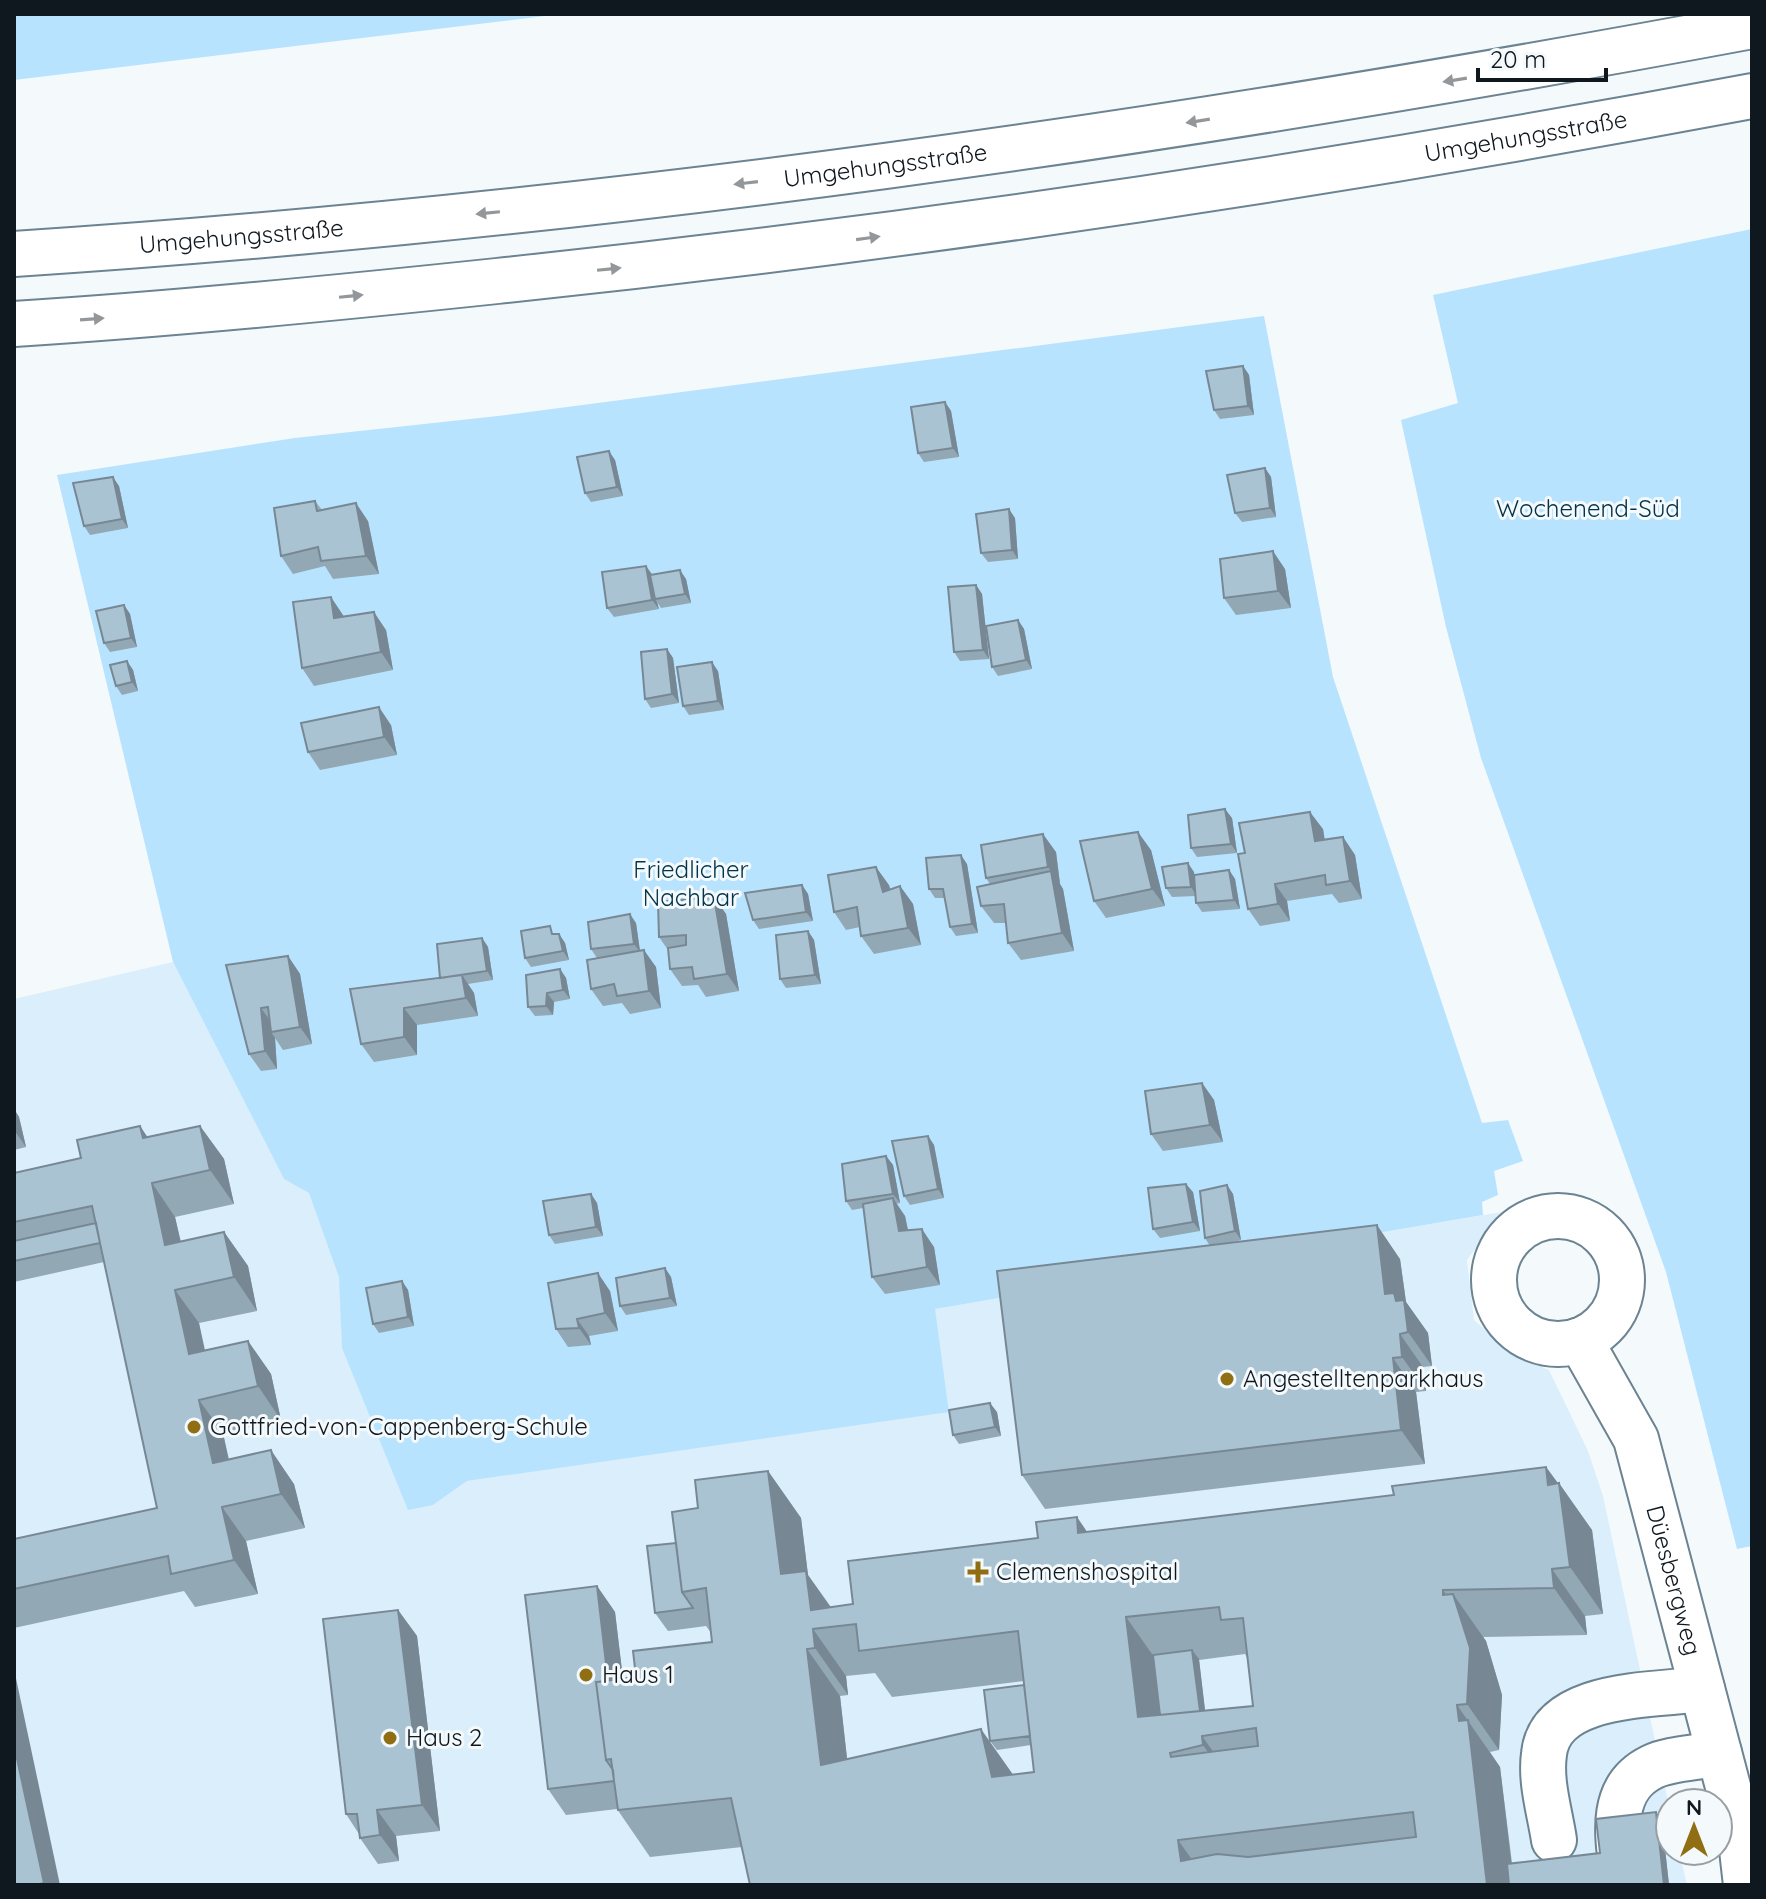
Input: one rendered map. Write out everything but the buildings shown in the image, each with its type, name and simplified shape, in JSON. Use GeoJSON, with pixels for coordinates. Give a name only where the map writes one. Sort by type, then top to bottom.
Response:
{"type":"FeatureCollection","features":[{"type":"Feature","properties":{"kind":"main road","name":"Umgehungsstraße"},"geometry":{"type":"LineString","coordinates":[[14,254],[262,236],[834,173],[1313,103],[1752,26]]}},
{"type":"Feature","properties":{"kind":"main road","name":"Umgehungsstraße"},"geometry":{"type":"LineString","coordinates":[[14,324],[280,304],[851,240],[1203,191],[1752,96]]}},
{"type":"Feature","properties":{"kind":"main road","name":"Düesbergweg"},"geometry":{"type":"LineString","coordinates":[[1580,1340],[1636,1439],[1719,1753],[1746,1840],[1746,1885]]}},
{"type":"Feature","properties":{"kind":"main road"},"geometry":{"type":"LineString","coordinates":[[1554,1840],[1543,1755],[1549,1731],[1568,1714],[1587,1704],[1702,1689]]}},
{"type":"Feature","properties":{"kind":"main road"},"geometry":{"type":"LineString","coordinates":[[1624,1885],[1616,1816],[1629,1788],[1652,1767],[1719,1753]]}},
{"type":"Feature","properties":{"kind":"shaded area","name":"Clemenshospital"},"geometry":{"type":"Polygon","coordinates":[[[173,962],[284,1179],[309,1192],[340,1277],[342,1348],[433,1505],[467,1481],[949,1411],[934,1309],[1502,1212],[1467,1260],[1474,1320],[1515,1356],[1549,1370],[1588,1451],[1603,1496],[1665,1787],[1654,1787],[1654,1867],[1683,1867],[1687,1885],[14,1885],[14,999],[173,962]]]}},
{"type":"Feature","properties":{"kind":"green space"},"geometry":{"type":"Polygon","coordinates":[[[14,14],[561,14],[14,80],[14,14]]]}},
{"type":"Feature","properties":{"kind":"green space","name":"Wochenend-Süd"},"geometry":{"type":"Polygon","coordinates":[[[1752,229],[1752,1546],[1737,1549],[1666,1272],[1481,758],[1446,627],[1401,420],[1458,403],[1433,295],[1752,229]]]}},
{"type":"Feature","properties":{"kind":"green space","name":"Friedlicher Nachbar"},"geometry":{"type":"Polygon","coordinates":[[[1264,316],[1333,677],[1482,1123],[1508,1120],[1523,1161],[1494,1171],[1498,1195],[1482,1202],[1483,1215],[935,1309],[949,1412],[467,1481],[433,1505],[408,1510],[342,1348],[339,1277],[309,1193],[284,1179],[173,962],[57,475],[295,438],[498,416],[1264,316]]]}},
{"type":"Feature","properties":{"kind":"place","name":"Angestelltenparkhaus"},"geometry":{"type":"Point","coordinates":[1227,1379]}},
{"type":"Feature","properties":{"kind":"place","name":"Gottfried-von-Cappenberg-Schule"},"geometry":{"type":"Point","coordinates":[194,1427]}},
{"type":"Feature","properties":{"kind":"place","name":"Clemenshospital"},"geometry":{"type":"Point","coordinates":[978,1572]}},
{"type":"Feature","properties":{"kind":"place","name":"Haus 1"},"geometry":{"type":"Point","coordinates":[586,1675]}},
{"type":"Feature","properties":{"kind":"place","name":"Haus 2"},"geometry":{"type":"Point","coordinates":[390,1738]}}]}
